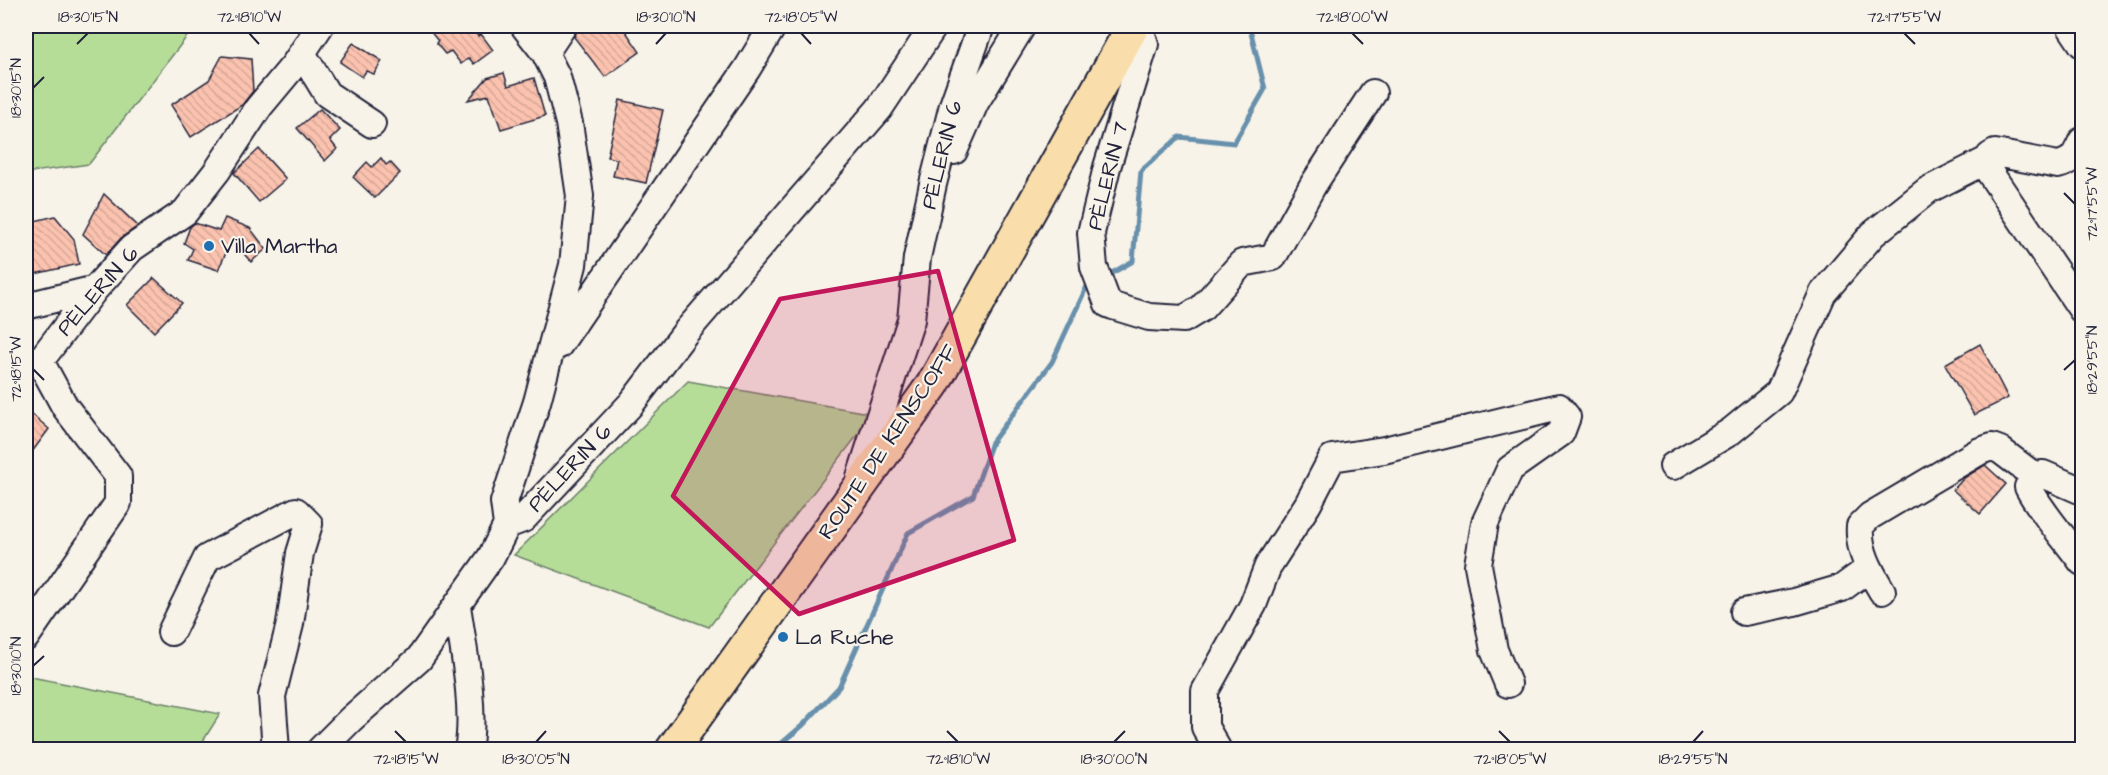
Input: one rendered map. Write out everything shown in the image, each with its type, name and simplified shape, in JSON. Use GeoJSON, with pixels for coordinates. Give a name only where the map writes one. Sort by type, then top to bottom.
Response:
{"type":"FeatureCollection","features":[{"type":"Feature","properties":{"kind":"main road","name":"ROUTE DE KENSCOFF"},"geometry":{"type":"LineString","coordinates":[[672,750],[933,384],[1133,26]]}},
{"type":"Feature","properties":{"kind":"street","name":"PÈLERIN 6"},"geometry":{"type":"LineString","coordinates":[[26,637],[118,503],[118,476],[65,407],[40,361],[95,289],[132,248],[185,212],[217,171],[259,107],[320,26]]}},
{"type":"Feature","properties":{"kind":"street","name":"PÈLERIN 6"},"geometry":{"type":"LineString","coordinates":[[524,26],[545,53],[557,77],[569,123],[580,196],[573,265],[537,402],[504,502],[507,525],[523,519],[631,404],[685,333],[879,109],[934,26]]}},
{"type":"Feature","properties":{"kind":"street"},"geometry":{"type":"LineString","coordinates":[[545,53],[563,26]]}},
{"type":"Feature","properties":{"kind":"street"},"geometry":{"type":"LineString","coordinates":[[547,363],[747,69],[773,26]]}},
{"type":"Feature","properties":{"kind":"street","name":"PÈLERIN 6"},"geometry":{"type":"LineString","coordinates":[[854,494],[911,320],[917,258],[933,184],[953,105],[981,26]]}},
{"type":"Feature","properties":{"kind":"street"},"geometry":{"type":"LineString","coordinates":[[933,184],[948,163],[975,103],[1022,26]]}},
{"type":"Feature","properties":{"kind":"street","name":"PÈLERIN 7"},"geometry":{"type":"LineString","coordinates":[[1139,26],[1145,44],[1107,167],[1091,232],[1094,267],[1108,304],[1149,317],[1184,319],[1202,308],[1242,263],[1273,257],[1313,186],[1373,93]]}},
{"type":"Feature","properties":{"kind":"street"},"geometry":{"type":"LineString","coordinates":[[2070,26],[2082,44]]}},
{"type":"Feature","properties":{"kind":"street"},"geometry":{"type":"LineString","coordinates":[[302,52],[327,94],[372,124]]}},
{"type":"Feature","properties":{"kind":"street"},"geometry":{"type":"LineString","coordinates":[[1673,466],[1730,432],[1779,392],[1794,363],[1823,293],[1873,234],[1928,190],[1988,160],[1995,153],[2058,165],[2068,163],[2074,157],[2082,141]]}},
{"type":"Feature","properties":{"kind":"street"},"geometry":{"type":"LineString","coordinates":[[1988,160],[1986,166],[1988,172],[2082,310]]}},
{"type":"Feature","properties":{"kind":"street"},"geometry":{"type":"LineString","coordinates":[[26,306],[95,289]]}},
{"type":"Feature","properties":{"kind":"street"},"geometry":{"type":"LineString","coordinates":[[1218,750],[1204,727],[1205,692],[1253,605],[1268,566],[1308,504],[1332,458],[1384,450],[1558,407],[1566,417],[1561,434],[1510,469],[1485,523],[1478,565],[1494,650],[1508,684]]}},
{"type":"Feature","properties":{"kind":"street"},"geometry":{"type":"LineString","coordinates":[[1882,591],[1868,569],[1859,534],[1860,526],[1870,516],[1980,451],[1992,447],[2000,450],[2033,475],[2043,474],[2082,491]]}},
{"type":"Feature","properties":{"kind":"street"},"geometry":{"type":"LineString","coordinates":[[2033,475],[2028,487],[2037,504],[2063,534],[2082,562]]}},
{"type":"Feature","properties":{"kind":"street"},"geometry":{"type":"LineString","coordinates":[[171,632],[207,558],[296,511],[309,524],[300,554],[290,624],[272,696],[276,750]]}},
{"type":"Feature","properties":{"kind":"street"},"geometry":{"type":"LineString","coordinates":[[321,750],[351,719],[419,659],[490,556],[507,525]]}},
{"type":"Feature","properties":{"kind":"street"},"geometry":{"type":"LineString","coordinates":[[1743,612],[1794,602],[1842,588],[1868,569]]}},
{"type":"Feature","properties":{"kind":"street"},"geometry":{"type":"LineString","coordinates":[[457,606],[466,664],[471,733],[468,750]]}},
{"type":"Feature","properties":{"kind":"highlighted area"},"geometry":{"type":"Polygon","coordinates":[[[938,271],[1014,540],[799,614],[673,496],[780,299],[938,271]]]}},
{"type":"Feature","properties":{"kind":"green space"},"geometry":{"type":"Polygon","coordinates":[[[26,26],[195,26],[89,164],[26,173],[26,26]]]}},
{"type":"Feature","properties":{"kind":"green space"},"geometry":{"type":"Polygon","coordinates":[[[688,381],[874,414],[709,627],[514,555],[688,381]]]}},
{"type":"Feature","properties":{"kind":"green space"},"geometry":{"type":"Polygon","coordinates":[[[26,676],[220,714],[198,749],[26,749],[26,676]]]}},
{"type":"Feature","properties":{"kind":"building"},"geometry":{"type":"Polygon","coordinates":[[[426,26],[470,26],[478,36],[481,34],[493,50],[474,64],[469,58],[461,64],[451,51],[445,54],[426,26]]]}},
{"type":"Feature","properties":{"kind":"building"},"geometry":{"type":"Polygon","coordinates":[[[580,26],[622,26],[640,52],[605,77],[574,37],[580,26]]]}},
{"type":"Feature","properties":{"kind":"building"},"geometry":{"type":"Polygon","coordinates":[[[353,43],[382,61],[374,74],[366,71],[362,77],[340,62],[353,43]]]}},
{"type":"Feature","properties":{"kind":"building"},"geometry":{"type":"Polygon","coordinates":[[[222,56],[251,59],[253,91],[242,105],[191,137],[171,105],[209,80],[222,56]]]}},
{"type":"Feature","properties":{"kind":"building"},"geometry":{"type":"Polygon","coordinates":[[[504,73],[508,86],[534,78],[545,116],[501,129],[489,95],[468,100],[487,78],[504,73]]]}},
{"type":"Feature","properties":{"kind":"building"},"geometry":{"type":"Polygon","coordinates":[[[620,100],[663,110],[646,183],[613,176],[617,159],[607,157],[620,100]]]}},
{"type":"Feature","properties":{"kind":"building"},"geometry":{"type":"Polygon","coordinates":[[[320,109],[340,130],[330,140],[337,149],[325,161],[297,128],[320,109]]]}},
{"type":"Feature","properties":{"kind":"building"},"geometry":{"type":"Polygon","coordinates":[[[259,149],[286,179],[259,202],[234,173],[259,149]]]}},
{"type":"Feature","properties":{"kind":"building"},"geometry":{"type":"Polygon","coordinates":[[[381,158],[386,165],[390,162],[400,173],[375,198],[353,177],[367,162],[372,167],[381,158]]]}},
{"type":"Feature","properties":{"kind":"building"},"geometry":{"type":"Polygon","coordinates":[[[104,194],[138,226],[121,238],[106,255],[83,234],[104,194]]]}},
{"type":"Feature","properties":{"kind":"building"},"geometry":{"type":"Polygon","coordinates":[[[55,216],[74,239],[79,264],[26,276],[26,223],[55,216]]]}},
{"type":"Feature","properties":{"kind":"building","name":"Villa Martha"},"geometry":{"type":"Polygon","coordinates":[[[225,218],[250,228],[266,249],[251,262],[232,240],[218,270],[188,260],[193,249],[184,243],[190,227],[195,223],[219,231],[225,218]]]}},
{"type":"Feature","properties":{"kind":"building"},"geometry":{"type":"Polygon","coordinates":[[[154,278],[182,303],[154,332],[127,305],[154,278]]]}},
{"type":"Feature","properties":{"kind":"building"},"geometry":{"type":"Polygon","coordinates":[[[1980,344],[2008,398],[1974,415],[1945,364],[1980,344]]]}},
{"type":"Feature","properties":{"kind":"building"},"geometry":{"type":"Polygon","coordinates":[[[26,409],[49,429],[26,460],[26,409]]]}},
{"type":"Feature","properties":{"kind":"building"},"geometry":{"type":"Polygon","coordinates":[[[1985,465],[2006,484],[1980,514],[1953,490],[1964,478],[1985,465]]]}},
{"type":"Feature","properties":{"kind":"waterway"},"geometry":{"type":"LineString","coordinates":[[1112,273],[1133,261],[1141,171],[1179,137],[1234,143],[1265,89],[1250,29],[1255,26]]}},
{"type":"Feature","properties":{"kind":"waterway"},"geometry":{"type":"LineString","coordinates":[[774,750],[803,725],[839,687],[908,533],[973,496],[992,442],[1052,362],[1087,286]]}},
{"type":"Feature","properties":{"kind":"place","name":"Villa Martha"},"geometry":{"type":"Point","coordinates":[209,246]}},
{"type":"Feature","properties":{"kind":"place","name":"La Ruche"},"geometry":{"type":"Point","coordinates":[783,637]}}]}
